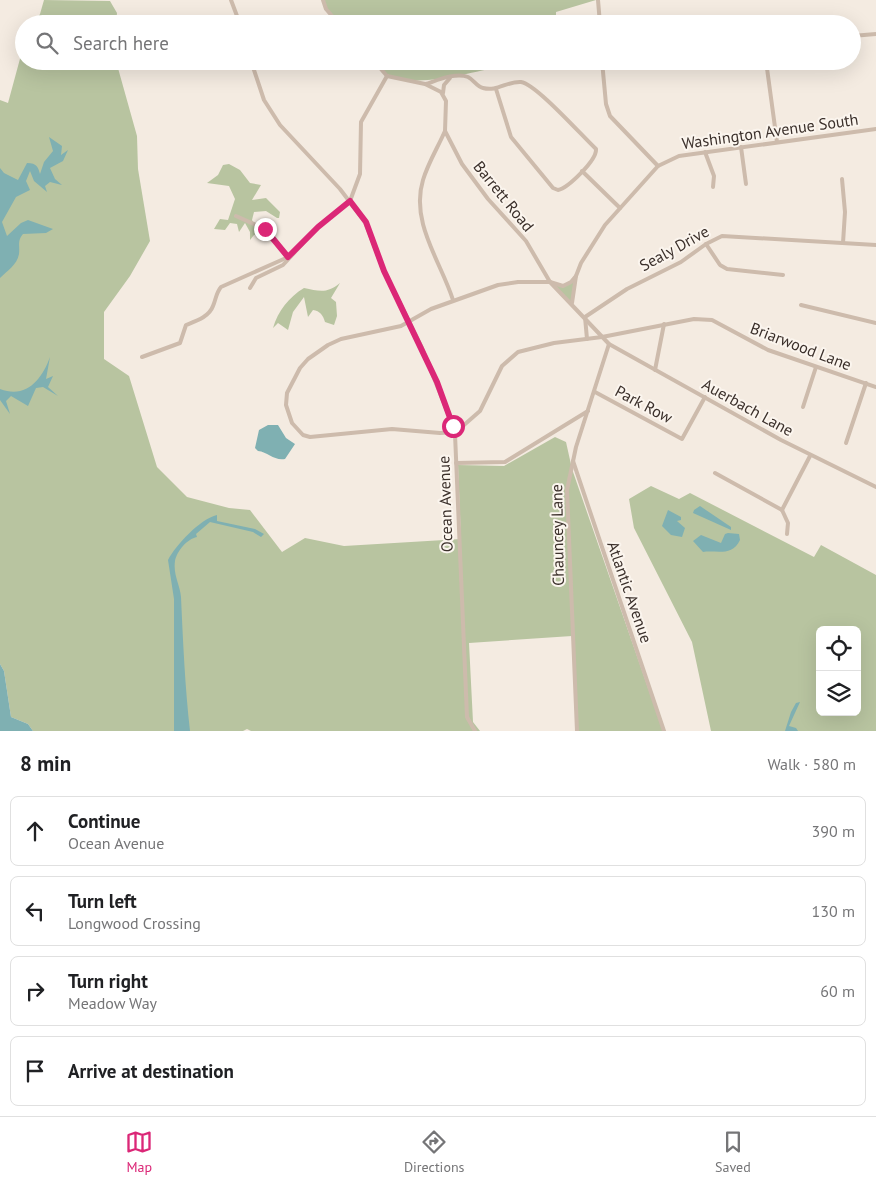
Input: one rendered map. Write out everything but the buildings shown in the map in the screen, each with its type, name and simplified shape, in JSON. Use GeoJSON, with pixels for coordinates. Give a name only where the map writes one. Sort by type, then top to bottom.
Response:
{"type":"FeatureCollection","features":[{"type":"Feature","properties":{"kind":"street"},"geometry":{"type":"LineString","coordinates":[[231,0],[237,15]]}},
{"type":"Feature","properties":{"kind":"street"},"geometry":{"type":"LineString","coordinates":[[323,0],[326,9],[331,15]]}},
{"type":"Feature","properties":{"kind":"street"},"geometry":{"type":"LineString","coordinates":[[598,0],[599,15]]}},
{"type":"Feature","properties":{"kind":"street"},"geometry":{"type":"LineString","coordinates":[[861,35],[876,34]]}},
{"type":"Feature","properties":{"kind":"street","name":"Ocean Avenue"},"geometry":{"type":"LineString","coordinates":[[254,70],[264,100],[280,125],[350,201],[366,222],[384,271],[437,382],[454,432],[467,717],[475,731]]}},
{"type":"Feature","properties":{"kind":"street"},"geometry":{"type":"LineString","coordinates":[[382,70],[387,76],[425,84],[439,90],[444,95]]}},
{"type":"Feature","properties":{"kind":"street"},"geometry":{"type":"LineString","coordinates":[[603,70],[606,104],[610,116],[658,166]]}},
{"type":"Feature","properties":{"kind":"street"},"geometry":{"type":"LineString","coordinates":[[767,70],[777,142]]}},
{"type":"Feature","properties":{"kind":"street"},"geometry":{"type":"LineString","coordinates":[[250,288],[256,278],[283,265],[288,257],[318,227],[350,201],[360,174],[362,122],[387,76]]}},
{"type":"Feature","properties":{"kind":"street"},"geometry":{"type":"LineString","coordinates":[[425,84],[451,77],[466,76],[482,88],[496,89],[515,82],[532,87],[596,149],[594,158],[565,188],[558,190],[553,188],[511,137],[496,89]]}},
{"type":"Feature","properties":{"kind":"street"},"geometry":{"type":"LineString","coordinates":[[444,95],[444,85],[451,77]]}},
{"type":"Feature","properties":{"kind":"street","name":"Barrett Road"},"geometry":{"type":"LineString","coordinates":[[444,95],[446,108],[445,131],[462,164],[488,199],[526,241],[550,282],[572,302],[602,337]]}},
{"type":"Feature","properties":{"kind":"street","name":"Washington Avenue South"},"geometry":{"type":"LineString","coordinates":[[572,302],[576,276],[592,244],[620,208],[658,166],[678,156],[876,129]]}},
{"type":"Feature","properties":{"kind":"street"},"geometry":{"type":"LineString","coordinates":[[445,131],[423,180],[420,204],[426,237],[445,275],[453,300]]}},
{"type":"Feature","properties":{"kind":"street"},"geometry":{"type":"LineString","coordinates":[[741,147],[746,184]]}},
{"type":"Feature","properties":{"kind":"street"},"geometry":{"type":"LineString","coordinates":[[705,152],[714,176],[713,187]]}},
{"type":"Feature","properties":{"kind":"street"},"geometry":{"type":"LineString","coordinates":[[582,171],[620,208]]}},
{"type":"Feature","properties":{"kind":"street"},"geometry":{"type":"LineString","coordinates":[[842,178],[845,212],[843,243]]}},
{"type":"Feature","properties":{"kind":"street"},"geometry":{"type":"LineString","coordinates":[[236,216],[265,229],[288,257]]}},
{"type":"Feature","properties":{"kind":"street","name":"Sealy Drive"},"geometry":{"type":"LineString","coordinates":[[585,317],[627,289],[681,262],[706,244],[727,236],[876,245]]}},
{"type":"Feature","properties":{"kind":"street"},"geometry":{"type":"LineString","coordinates":[[706,244],[720,265],[727,270],[783,275]]}},
{"type":"Feature","properties":{"kind":"street"},"geometry":{"type":"LineString","coordinates":[[142,357],[180,343],[186,325],[211,311],[217,292],[221,287],[288,257]]}},
{"type":"Feature","properties":{"kind":"street"},"geometry":{"type":"LineString","coordinates":[[454,432],[440,433],[392,429],[310,437],[297,430],[289,416],[286,406],[287,393],[300,368],[314,355],[341,338],[386,331],[453,300],[498,285],[518,282],[550,282],[563,286],[571,282],[576,276]]}},
{"type":"Feature","properties":{"kind":"street"},"geometry":{"type":"LineString","coordinates":[[801,306],[876,323]]}},
{"type":"Feature","properties":{"kind":"street"},"geometry":{"type":"LineString","coordinates":[[585,317],[587,339]]}},
{"type":"Feature","properties":{"kind":"street","name":"Briarwood Lane"},"geometry":{"type":"LineString","coordinates":[[454,432],[462,428],[480,410],[496,374],[508,359],[531,347],[602,337],[664,324],[694,320],[712,320],[768,350],[876,387]]}},
{"type":"Feature","properties":{"kind":"street"},"geometry":{"type":"LineString","coordinates":[[655,370],[664,324]]}},
{"type":"Feature","properties":{"kind":"street"},"geometry":{"type":"LineString","coordinates":[[602,337],[609,344]]}},
{"type":"Feature","properties":{"kind":"street","name":"Auerbach Lane"},"geometry":{"type":"LineString","coordinates":[[609,344],[810,456],[876,487]]}},
{"type":"Feature","properties":{"kind":"street","name":"Chauncey Lane"},"geometry":{"type":"LineString","coordinates":[[577,731],[567,510],[568,482],[609,344]]}},
{"type":"Feature","properties":{"kind":"street"},"geometry":{"type":"LineString","coordinates":[[802,407],[816,366]]}},
{"type":"Feature","properties":{"kind":"street"},"geometry":{"type":"LineString","coordinates":[[846,443],[866,383]]}},
{"type":"Feature","properties":{"kind":"street","name":"Park Row"},"geometry":{"type":"LineString","coordinates":[[595,392],[682,439],[705,397]]}},
{"type":"Feature","properties":{"kind":"street"},"geometry":{"type":"LineString","coordinates":[[456,463],[505,462],[588,411]]}},
{"type":"Feature","properties":{"kind":"street"},"geometry":{"type":"LineString","coordinates":[[782,510],[810,456]]}},
{"type":"Feature","properties":{"kind":"street","name":"Atlantic Avenue"},"geometry":{"type":"LineString","coordinates":[[573,461],[664,731]]}},
{"type":"Feature","properties":{"kind":"street"},"geometry":{"type":"LineString","coordinates":[[715,473],[782,510],[788,523],[787,534]]}},
{"type":"Feature","properties":{"kind":"green space"},"geometry":{"type":"Polygon","coordinates":[[[44,0],[110,1],[117,13],[117,15],[40,14],[44,0]]]}},
{"type":"Feature","properties":{"kind":"green space"},"geometry":{"type":"Polygon","coordinates":[[[323,0],[596,0],[556,12],[556,15],[331,15],[326,9],[323,0]]]}},
{"type":"Feature","properties":{"kind":"green space"},"geometry":{"type":"Polygon","coordinates":[[[17,70],[119,70],[137,136],[138,169],[150,241],[130,276],[104,312],[104,359],[129,376],[157,467],[187,497],[229,508],[250,510],[282,552],[305,538],[344,546],[461,539],[458,465],[504,466],[555,437],[566,442],[572,469],[663,731],[578,731],[572,636],[469,643],[473,722],[480,731],[251,731],[247,729],[243,731],[33,731],[28,724],[11,717],[4,671],[0,664],[0,100],[8,103],[17,70]]]}},
{"type":"Feature","properties":{"kind":"green space"},"geometry":{"type":"Polygon","coordinates":[[[485,70],[428,80],[401,79],[383,71],[485,70]]]}},
{"type":"Feature","properties":{"kind":"green space"},"geometry":{"type":"Polygon","coordinates":[[[229,164],[240,170],[250,183],[261,185],[252,200],[266,198],[280,212],[279,218],[277,218],[266,211],[254,212],[252,220],[260,233],[254,235],[250,240],[250,232],[245,223],[239,232],[237,224],[230,223],[225,230],[214,229],[220,219],[228,220],[235,199],[229,186],[207,183],[218,175],[223,165],[229,164]]]}},
{"type":"Feature","properties":{"kind":"green space"},"geometry":{"type":"Polygon","coordinates":[[[576,276],[572,303],[550,282],[567,285],[576,276]]]}},
{"type":"Feature","properties":{"kind":"green space"},"geometry":{"type":"Polygon","coordinates":[[[340,283],[331,298],[336,302],[337,316],[334,325],[325,322],[318,311],[313,310],[308,317],[304,297],[293,312],[288,330],[278,323],[273,328],[281,310],[289,300],[304,288],[319,291],[327,290],[340,283]]]}},
{"type":"Feature","properties":{"kind":"green space"},"geometry":{"type":"Polygon","coordinates":[[[651,486],[679,499],[690,493],[814,557],[821,545],[876,575],[876,731],[711,731],[692,642],[634,528],[629,499],[651,486]]]}},
{"type":"Feature","properties":{"kind":"water"},"geometry":{"type":"Polygon","coordinates":[[[49,137],[62,146],[61,155],[68,150],[63,161],[50,168],[55,179],[62,185],[50,182],[45,186],[47,192],[34,181],[30,171],[26,181],[30,190],[16,197],[2,222],[7,236],[21,223],[28,220],[53,229],[46,233],[23,234],[19,241],[19,254],[16,261],[0,278],[0,168],[4,173],[18,180],[27,163],[30,163],[39,169],[40,174],[44,162],[53,151],[49,137]]]}},
{"type":"Feature","properties":{"kind":"water"},"geometry":{"type":"Polygon","coordinates":[[[50,357],[46,379],[53,376],[48,387],[58,396],[43,387],[36,388],[28,406],[11,396],[6,401],[10,414],[0,400],[0,389],[18,391],[26,389],[43,373],[50,357]]]}},
{"type":"Feature","properties":{"kind":"water"},"geometry":{"type":"Polygon","coordinates":[[[268,425],[278,425],[286,438],[295,444],[285,459],[274,458],[255,448],[259,430],[268,425]]]}},
{"type":"Feature","properties":{"kind":"water"},"geometry":{"type":"Polygon","coordinates":[[[700,506],[731,527],[731,530],[693,513],[700,506]]]}},
{"type":"Feature","properties":{"kind":"water"},"geometry":{"type":"Polygon","coordinates":[[[668,510],[681,517],[681,520],[677,521],[685,528],[682,537],[671,535],[662,526],[668,510]]]}},
{"type":"Feature","properties":{"kind":"water"},"geometry":{"type":"Polygon","coordinates":[[[217,515],[217,521],[255,529],[264,534],[261,537],[253,532],[210,522],[196,534],[197,537],[186,543],[178,553],[175,561],[175,571],[181,597],[185,681],[190,731],[174,731],[174,599],[168,560],[189,533],[210,517],[217,515]]]}},
{"type":"Feature","properties":{"kind":"water"},"geometry":{"type":"Polygon","coordinates":[[[725,534],[739,534],[740,540],[733,549],[724,552],[703,552],[693,541],[701,535],[721,543],[725,534]]]}},
{"type":"Feature","properties":{"kind":"water"},"geometry":{"type":"Polygon","coordinates":[[[0,664],[4,671],[11,717],[28,724],[33,731],[0,731],[0,664]]]}},
{"type":"Feature","properties":{"kind":"water"},"geometry":{"type":"Polygon","coordinates":[[[800,702],[789,726],[796,728],[798,731],[785,731],[791,712],[796,703],[800,702]]]}},
{"type":"Feature","properties":{"kind":"route"},"geometry":{"type":"LineString","coordinates":[[265,229],[275,238],[288,257],[318,227],[350,201],[366,222],[388,282],[422,348],[453,426]]}}]}
